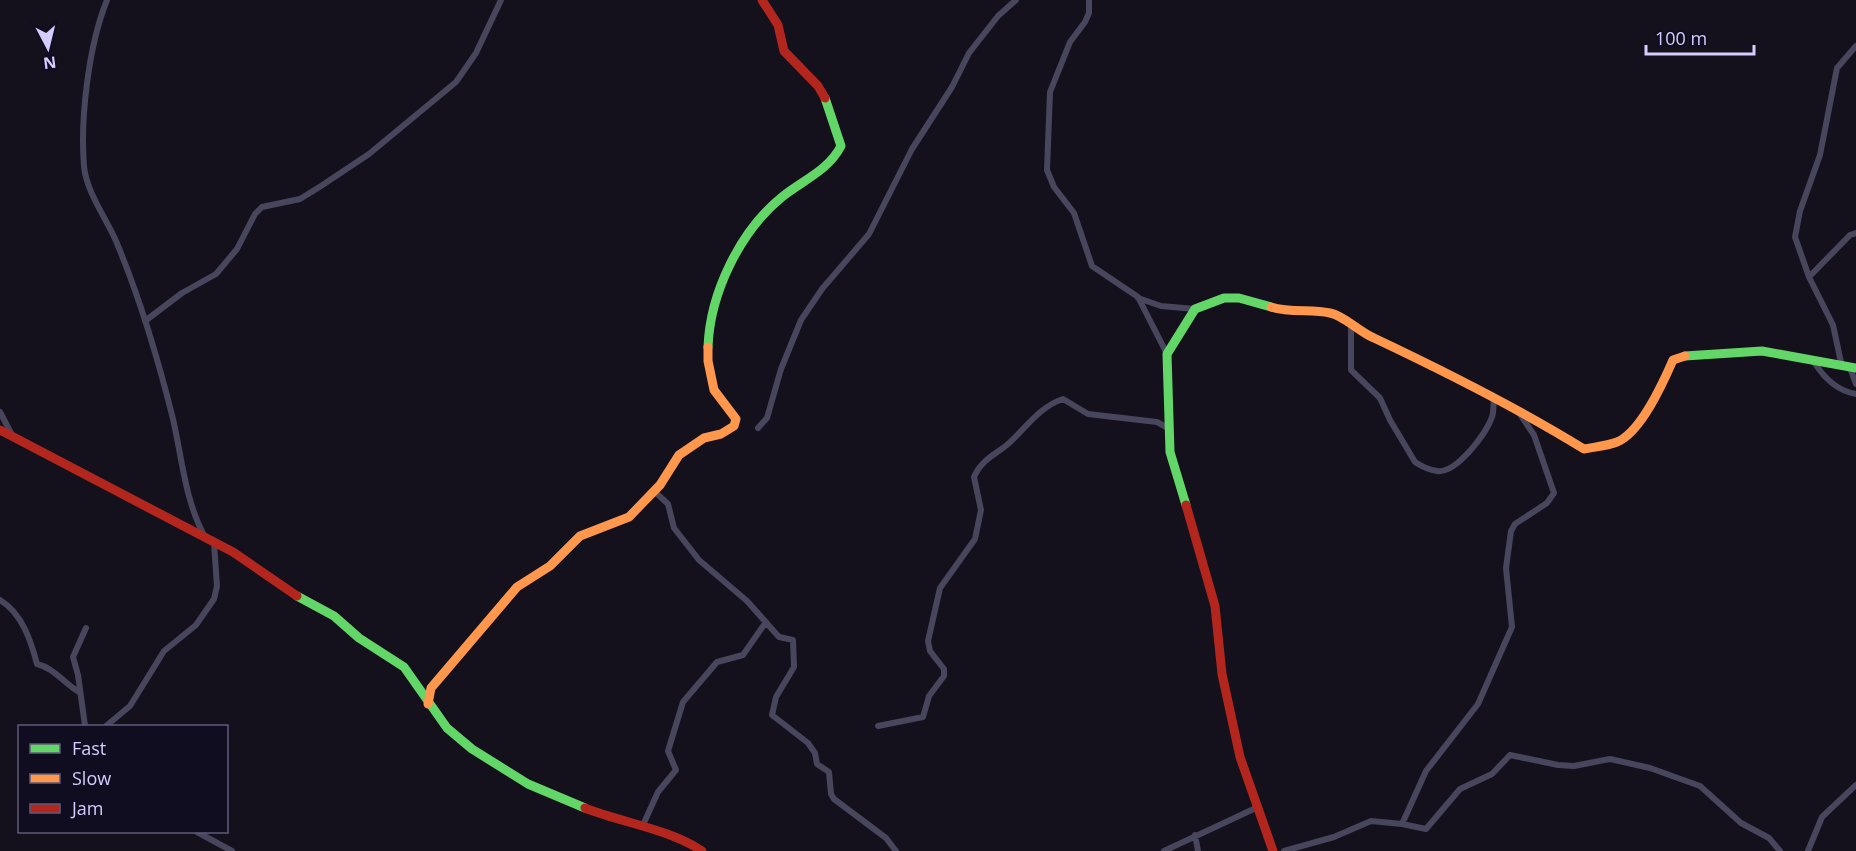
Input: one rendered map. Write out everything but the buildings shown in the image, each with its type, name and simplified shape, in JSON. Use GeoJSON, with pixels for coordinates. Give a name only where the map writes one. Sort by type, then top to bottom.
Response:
{"type":"FeatureCollection","features":[{"type":"Feature","properties":{"kind":"street"},"geometry":{"type":"LineString","coordinates":[[106,0],[94,38],[86,110],[84,168],[124,261],[145,321],[167,397],[189,495],[211,541],[217,586],[214,599],[196,625],[164,651],[130,706],[107,725]]}},
{"type":"Feature","properties":{"kind":"street"},"geometry":{"type":"LineString","coordinates":[[145,321],[182,293],[216,274],[237,249],[255,214],[262,207],[300,199],[321,186],[369,154],[456,82],[476,53],[501,0]]}},
{"type":"Feature","properties":{"kind":"street"},"geometry":{"type":"LineString","coordinates":[[428,704],[431,688],[517,587],[550,566],[580,536],[629,517],[654,491],[679,455],[704,438],[729,431],[736,423],[733,413],[715,392],[709,355],[711,332],[723,281],[741,242],[779,200],[835,158],[840,146],[825,98],[818,86],[784,51],[778,25],[762,0]]}},
{"type":"Feature","properties":{"kind":"street"},"geometry":{"type":"LineString","coordinates":[[758,428],[767,418],[781,369],[801,320],[822,289],[869,234],[912,149],[952,87],[969,53],[998,16],[1016,0]]}},
{"type":"Feature","properties":{"kind":"street"},"geometry":{"type":"LineString","coordinates":[[1089,0],[1089,13],[1070,42],[1050,92],[1047,170],[1054,186],[1074,213],[1092,266],[1138,297],[1161,306],[1196,309],[1224,298],[1239,298],[1281,310],[1332,313],[1351,323],[1362,333],[1450,373],[1494,399],[1514,406],[1580,448],[1587,449],[1617,442],[1629,434],[1658,393],[1676,358],[1762,351],[1849,367]]}},
{"type":"Feature","properties":{"kind":"street"},"geometry":{"type":"LineString","coordinates":[[1856,46],[1837,68],[1820,154],[1797,226],[1796,243],[1856,384]]}},
{"type":"Feature","properties":{"kind":"street"},"geometry":{"type":"LineString","coordinates":[[1809,277],[1850,236],[1856,233]]}},
{"type":"Feature","properties":{"kind":"street"},"geometry":{"type":"LineString","coordinates":[[1138,297],[1167,354],[1170,452],[1215,606],[1222,674],[1233,726],[1274,851]]}},
{"type":"Feature","properties":{"kind":"street"},"geometry":{"type":"LineString","coordinates":[[1167,354],[1196,309]]}},
{"type":"Feature","properties":{"kind":"street"},"geometry":{"type":"LineString","coordinates":[[1351,323],[1351,370],[1380,398],[1415,462],[1438,472],[1453,468],[1472,448],[1490,422],[1494,399]]}},
{"type":"Feature","properties":{"kind":"street"},"geometry":{"type":"LineString","coordinates":[[1814,362],[1823,376],[1844,392],[1856,394]]}},
{"type":"Feature","properties":{"kind":"street"},"geometry":{"type":"LineString","coordinates":[[878,726],[923,717],[929,696],[944,676],[944,669],[930,651],[928,641],[940,588],[975,539],[981,510],[974,477],[985,460],[1008,444],[1026,423],[1063,399],[1088,414],[1157,422],[1168,429]]}},
{"type":"Feature","properties":{"kind":"street"},"geometry":{"type":"LineString","coordinates":[[1402,824],[1426,771],[1462,728],[1478,704],[1512,627],[1506,568],[1511,531],[1515,524],[1547,503],[1554,494],[1534,435],[1514,406]]}},
{"type":"Feature","properties":{"kind":"street"},"geometry":{"type":"LineString","coordinates":[[0,412],[12,435]]}},
{"type":"Feature","properties":{"kind":"street"},"geometry":{"type":"LineString","coordinates":[[0,430],[211,541],[262,570],[299,597],[328,612],[359,639],[404,667],[428,704],[455,736],[519,779],[588,809],[684,839],[702,851]]}},
{"type":"Feature","properties":{"kind":"street"},"geometry":{"type":"LineString","coordinates":[[654,491],[668,504],[674,528],[699,560],[747,601],[781,638],[793,640],[794,668],[778,693],[771,715],[813,749],[818,764],[829,772],[831,794],[834,799],[885,838],[896,851]]}},
{"type":"Feature","properties":{"kind":"street"},"geometry":{"type":"LineString","coordinates":[[0,600],[8,604],[21,621],[33,643],[38,664],[49,667],[66,684],[79,692]]}},
{"type":"Feature","properties":{"kind":"street"},"geometry":{"type":"LineString","coordinates":[[642,827],[656,797],[676,770],[668,751],[683,702],[717,662],[743,655],[766,622]]}},
{"type":"Feature","properties":{"kind":"street"},"geometry":{"type":"LineString","coordinates":[[85,725],[73,657],[86,628]]}},
{"type":"Feature","properties":{"kind":"street"},"geometry":{"type":"LineString","coordinates":[[1284,851],[1334,837],[1366,823],[1402,824],[1426,829],[1460,789],[1492,774],[1510,755],[1558,765],[1574,766],[1610,759],[1650,768],[1700,786],[1741,823],[1769,838],[1780,851]]}},
{"type":"Feature","properties":{"kind":"street"},"geometry":{"type":"LineString","coordinates":[[1808,851],[1822,818],[1856,785]]}},
{"type":"Feature","properties":{"kind":"street"},"geometry":{"type":"LineString","coordinates":[[1164,851],[1258,807]]}},
{"type":"Feature","properties":{"kind":"street"},"geometry":{"type":"LineString","coordinates":[[200,833],[232,851]]}},
{"type":"Feature","properties":{"kind":"street"},"geometry":{"type":"LineString","coordinates":[[1195,836],[1198,851]]}},
{"type":"Feature","properties":{"kind":"traffic: fast"},"geometry":{"type":"LineString","coordinates":[[708,347],[714,306],[730,264],[741,245],[767,211],[782,197],[822,169],[836,155],[841,146],[825,98]]}},
{"type":"Feature","properties":{"kind":"traffic: fast"},"geometry":{"type":"LineString","coordinates":[[1186,505],[1170,452],[1167,354],[1195,309],[1224,298],[1239,298],[1271,307]]}},
{"type":"Feature","properties":{"kind":"traffic: fast"},"geometry":{"type":"LineString","coordinates":[[1685,356],[1762,351],[1856,368]]}},
{"type":"Feature","properties":{"kind":"traffic: fast"},"geometry":{"type":"LineString","coordinates":[[297,596],[334,616],[359,638],[404,667],[447,728],[472,749],[528,784],[585,808]]}},
{"type":"Feature","properties":{"kind":"traffic: slow"},"geometry":{"type":"LineString","coordinates":[[1271,307],[1336,315],[1368,335],[1480,391],[1584,449],[1617,442],[1626,437],[1643,418],[1673,360],[1685,356]]}},
{"type":"Feature","properties":{"kind":"traffic: slow"},"geometry":{"type":"LineString","coordinates":[[428,704],[431,688],[517,587],[550,566],[580,536],[629,517],[660,485],[679,455],[704,438],[721,434],[734,426],[736,419],[714,390],[708,361],[708,347]]}},
{"type":"Feature","properties":{"kind":"traffic: jam"},"geometry":{"type":"LineString","coordinates":[[762,0],[778,25],[784,51],[818,86],[825,98]]}},
{"type":"Feature","properties":{"kind":"traffic: jam"},"geometry":{"type":"LineString","coordinates":[[0,430],[233,552],[297,596]]}},
{"type":"Feature","properties":{"kind":"traffic: jam"},"geometry":{"type":"LineString","coordinates":[[1186,505],[1215,606],[1222,674],[1240,757],[1273,851]]}},
{"type":"Feature","properties":{"kind":"traffic: jam"},"geometry":{"type":"LineString","coordinates":[[585,808],[675,837],[702,851]]}}]}
